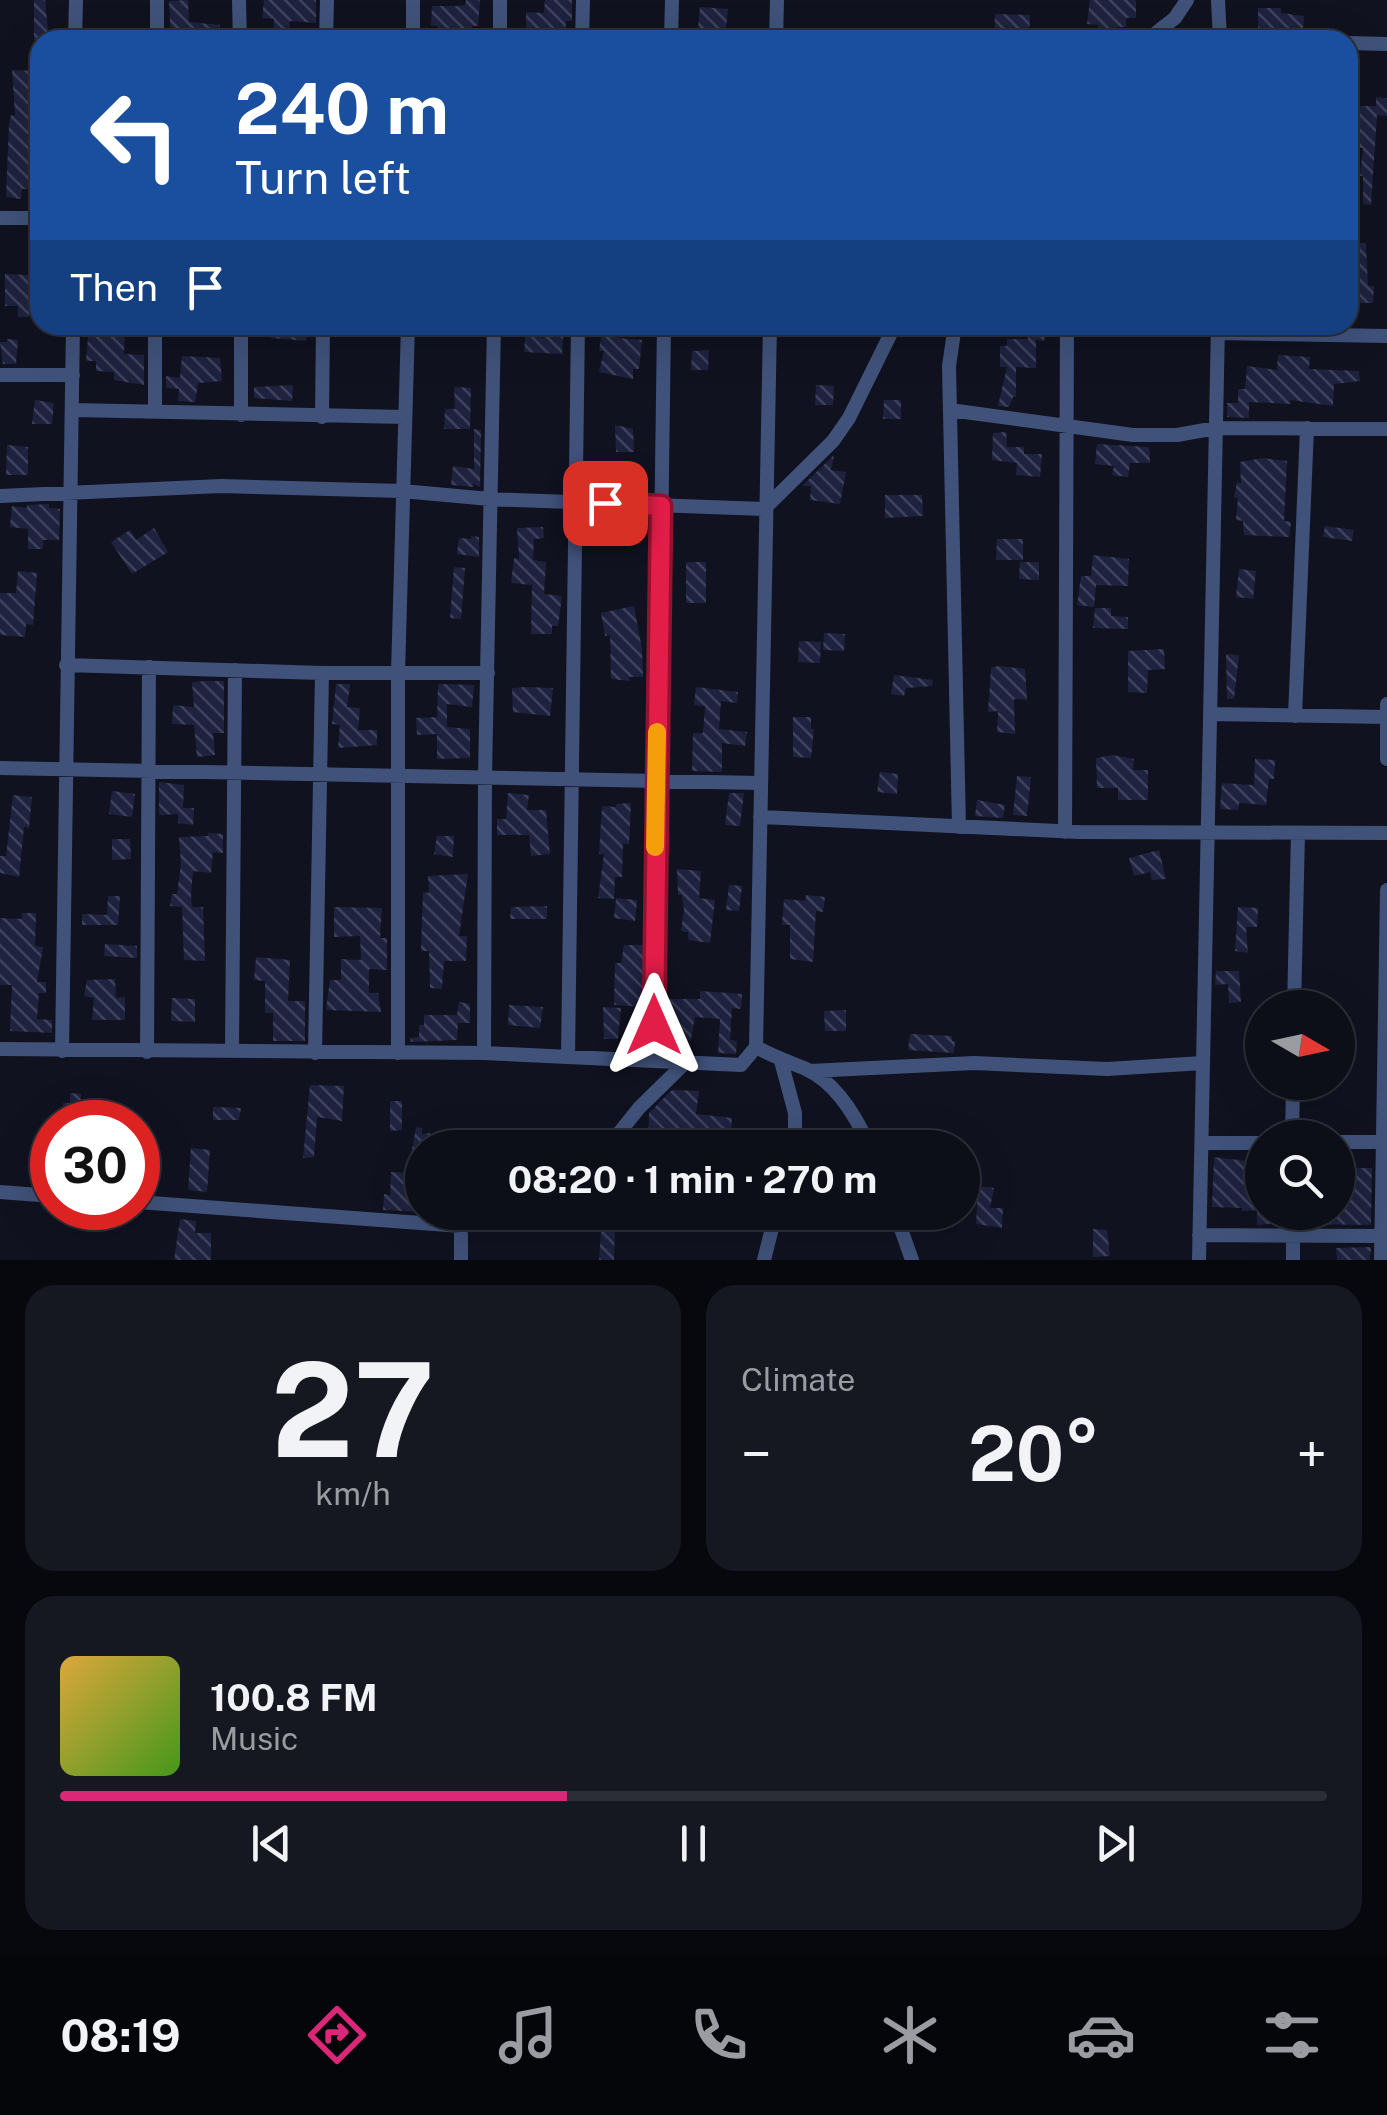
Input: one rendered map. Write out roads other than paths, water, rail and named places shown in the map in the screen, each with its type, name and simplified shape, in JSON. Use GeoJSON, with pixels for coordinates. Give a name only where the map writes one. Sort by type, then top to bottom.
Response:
{"type":"FeatureCollection","features":[{"type":"Feature","properties":{"kind":"street"},"geometry":{"type":"LineString","coordinates":[[75,30],[76,0]]}},
{"type":"Feature","properties":{"kind":"street"},"geometry":{"type":"LineString","coordinates":[[157,0],[157,30]]}},
{"type":"Feature","properties":{"kind":"street"},"geometry":{"type":"LineString","coordinates":[[240,0],[240,30]]}},
{"type":"Feature","properties":{"kind":"street"},"geometry":{"type":"LineString","coordinates":[[326,30],[327,0]]}},
{"type":"Feature","properties":{"kind":"street"},"geometry":{"type":"LineString","coordinates":[[413,0],[413,30]]}},
{"type":"Feature","properties":{"kind":"street"},"geometry":{"type":"LineString","coordinates":[[500,0],[500,30]]}},
{"type":"Feature","properties":{"kind":"street"},"geometry":{"type":"LineString","coordinates":[[582,30],[583,0]]}},
{"type":"Feature","properties":{"kind":"street"},"geometry":{"type":"LineString","coordinates":[[671,30],[672,0]]}},
{"type":"Feature","properties":{"kind":"street"},"geometry":{"type":"LineString","coordinates":[[776,30],[777,0]]}},
{"type":"Feature","properties":{"kind":"street"},"geometry":{"type":"LineString","coordinates":[[1160,30],[1175,18],[1186,0]]}},
{"type":"Feature","properties":{"kind":"street"},"geometry":{"type":"LineString","coordinates":[[1218,0],[1220,30]]}},
{"type":"Feature","properties":{"kind":"street"},"geometry":{"type":"LineString","coordinates":[[1358,43],[1387,44]]}},
{"type":"Feature","properties":{"kind":"street"},"geometry":{"type":"LineString","coordinates":[[0,218],[30,218]]}},
{"type":"Feature","properties":{"kind":"street"},"geometry":{"type":"LineString","coordinates":[[1358,334],[1387,336]]}},
{"type":"Feature","properties":{"kind":"street"},"geometry":{"type":"LineString","coordinates":[[62,1051],[73,335]]}},
{"type":"Feature","properties":{"kind":"street"},"geometry":{"type":"LineString","coordinates":[[155,335],[155,411]]}},
{"type":"Feature","properties":{"kind":"street"},"geometry":{"type":"LineString","coordinates":[[241,335],[241,415]]}},
{"type":"Feature","properties":{"kind":"street"},"geometry":{"type":"LineString","coordinates":[[322,417],[323,335]]}},
{"type":"Feature","properties":{"kind":"street"},"geometry":{"type":"LineString","coordinates":[[398,1053],[398,674],[408,335]]}},
{"type":"Feature","properties":{"kind":"street"},"geometry":{"type":"LineString","coordinates":[[484,1052],[494,335]]}},
{"type":"Feature","properties":{"kind":"street"},"geometry":{"type":"LineString","coordinates":[[568,1057],[578,335]]}},
{"type":"Feature","properties":{"kind":"street"},"geometry":{"type":"LineString","coordinates":[[654,1060],[664,335]]}},
{"type":"Feature","properties":{"kind":"street"},"geometry":{"type":"LineString","coordinates":[[0,1048],[484,1052],[741,1065],[756,1047],[770,335]]}},
{"type":"Feature","properties":{"kind":"street"},"geometry":{"type":"LineString","coordinates":[[0,496],[221,486],[764,509],[832,441],[891,335]]}},
{"type":"Feature","properties":{"kind":"street"},"geometry":{"type":"LineString","coordinates":[[954,335],[949,366],[960,828]]}},
{"type":"Feature","properties":{"kind":"street"},"geometry":{"type":"LineString","coordinates":[[1065,832],[1067,335]]}},
{"type":"Feature","properties":{"kind":"street"},"geometry":{"type":"LineString","coordinates":[[1198,1260],[1218,335]]}},
{"type":"Feature","properties":{"kind":"street"},"geometry":{"type":"LineString","coordinates":[[0,375],[73,375]]}},
{"type":"Feature","properties":{"kind":"street"},"geometry":{"type":"LineString","coordinates":[[73,410],[404,417]]}},
{"type":"Feature","properties":{"kind":"street"},"geometry":{"type":"LineString","coordinates":[[950,410],[1144,436],[1216,428],[1387,428]]}},
{"type":"Feature","properties":{"kind":"street"},"geometry":{"type":"LineString","coordinates":[[1296,716],[1307,428]]}},
{"type":"Feature","properties":{"kind":"street"},"geometry":{"type":"LineString","coordinates":[[66,666],[488,674]]}},
{"type":"Feature","properties":{"kind":"street"},"geometry":{"type":"LineString","coordinates":[[147,1052],[150,667]]}},
{"type":"Feature","properties":{"kind":"street"},"geometry":{"type":"LineString","coordinates":[[232,1052],[235,670]]}},
{"type":"Feature","properties":{"kind":"street"},"geometry":{"type":"LineString","coordinates":[[315,1053],[322,673]]}},
{"type":"Feature","properties":{"kind":"street"},"geometry":{"type":"LineString","coordinates":[[1387,704],[1387,759]]}},
{"type":"Feature","properties":{"kind":"street"},"geometry":{"type":"LineString","coordinates":[[1211,714],[1386,717]]}},
{"type":"Feature","properties":{"kind":"street"},"geometry":{"type":"LineString","coordinates":[[0,768],[759,783]]}},
{"type":"Feature","properties":{"kind":"street"},"geometry":{"type":"LineString","coordinates":[[760,817],[1065,832],[1387,833]]}},
{"type":"Feature","properties":{"kind":"street"},"geometry":{"type":"LineString","coordinates":[[1294,990],[1298,833]]}},
{"type":"Feature","properties":{"kind":"street"},"geometry":{"type":"LineString","coordinates":[[1381,1260],[1387,890]]}},
{"type":"Feature","properties":{"kind":"street"},"geometry":{"type":"LineString","coordinates":[[756,1047],[810,1071],[842,1099],[863,1130]]}},
{"type":"Feature","properties":{"kind":"street"},"geometry":{"type":"LineString","coordinates":[[780,1060],[795,1113],[795,1130]]}},
{"type":"Feature","properties":{"kind":"street"},"geometry":{"type":"LineString","coordinates":[[622,1130],[686,1062]]}},
{"type":"Feature","properties":{"kind":"street"},"geometry":{"type":"LineString","coordinates":[[810,1071],[974,1063],[1107,1069],[1202,1063]]}},
{"type":"Feature","properties":{"kind":"street"},"geometry":{"type":"LineString","coordinates":[[1355,1142],[1382,1142]]}},
{"type":"Feature","properties":{"kind":"street"},"geometry":{"type":"LineString","coordinates":[[1202,1144],[1245,1143]]}},
{"type":"Feature","properties":{"kind":"street"},"geometry":{"type":"LineString","coordinates":[[0,1192],[30,1194]]}},
{"type":"Feature","properties":{"kind":"street"},"geometry":{"type":"LineString","coordinates":[[160,1204],[405,1222]]}},
{"type":"Feature","properties":{"kind":"street"},"geometry":{"type":"LineString","coordinates":[[461,1230],[461,1260]]}},
{"type":"Feature","properties":{"kind":"street"},"geometry":{"type":"LineString","coordinates":[[764,1260],[772,1230]]}},
{"type":"Feature","properties":{"kind":"street"},"geometry":{"type":"LineString","coordinates":[[901,1230],[912,1260]]}},
{"type":"Feature","properties":{"kind":"street"},"geometry":{"type":"LineString","coordinates":[[1293,1234],[1293,1260]]}},
{"type":"Feature","properties":{"kind":"street"},"geometry":{"type":"LineString","coordinates":[[1199,1235],[1384,1236]]}}]}
